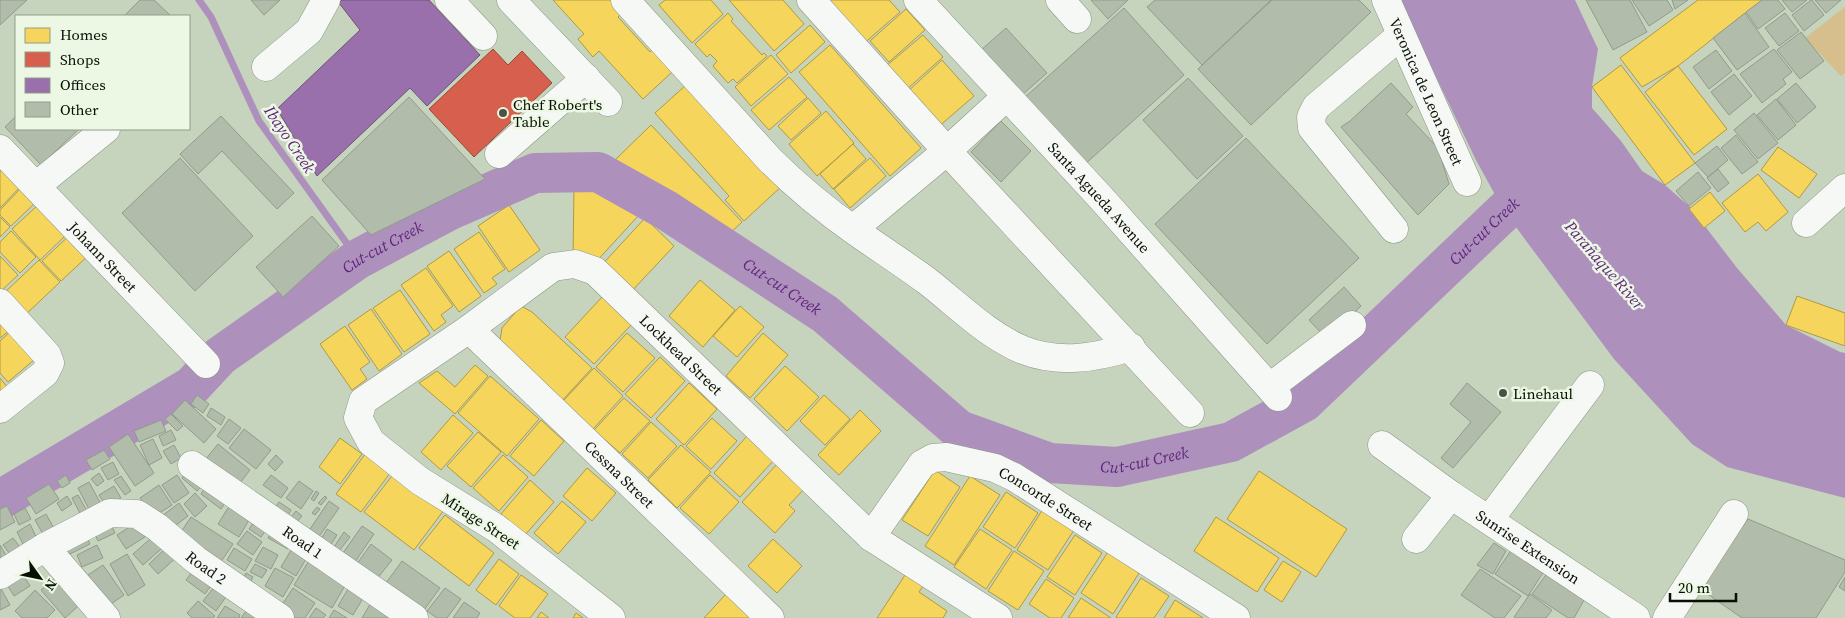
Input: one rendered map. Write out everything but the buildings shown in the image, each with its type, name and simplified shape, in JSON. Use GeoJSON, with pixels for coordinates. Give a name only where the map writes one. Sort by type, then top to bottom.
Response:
{"type":"FeatureCollection","features":[{"type":"Feature","properties":{"kind":"street"},"geometry":{"type":"LineString","coordinates":[[266,67],[310,31],[326,0]]}},
{"type":"Feature","properties":{"kind":"street"},"geometry":{"type":"LineString","coordinates":[[449,0],[483,36]]}},
{"type":"Feature","properties":{"kind":"street"},"geometry":{"type":"LineString","coordinates":[[511,0],[608,102]]}},
{"type":"Feature","properties":{"kind":"street"},"geometry":{"type":"LineString","coordinates":[[625,0],[770,160],[791,180],[853,230],[926,280],[1000,339],[1024,350],[1045,356],[1073,359],[1106,355],[1131,347]]}},
{"type":"Feature","properties":{"kind":"street"},"geometry":{"type":"LineString","coordinates":[[810,0],[1190,413]]}},
{"type":"Feature","properties":{"kind":"street","name":"Veronica de Leon Street"},"geometry":{"type":"LineString","coordinates":[[1386,0],[1467,182]]}},
{"type":"Feature","properties":{"kind":"street","name":"Santa Agueda Avenue"},"geometry":{"type":"LineString","coordinates":[[929,4],[1006,97],[1102,199],[1274,392],[1352,325]]}},
{"type":"Feature","properties":{"kind":"street"},"geometry":{"type":"LineString","coordinates":[[1394,229],[1312,128],[1311,117],[1316,107],[1401,35]]}},
{"type":"Feature","properties":{"kind":"street"},"geometry":{"type":"LineString","coordinates":[[499,154],[586,78]]}},
{"type":"Feature","properties":{"kind":"street"},"geometry":{"type":"LineString","coordinates":[[853,230],[947,151],[1006,97]]}},
{"type":"Feature","properties":{"kind":"street"},"geometry":{"type":"LineString","coordinates":[[36,186],[105,130]]}},
{"type":"Feature","properties":{"kind":"street","name":"Johann Street"},"geometry":{"type":"LineString","coordinates":[[0,149],[206,364]]}},
{"type":"Feature","properties":{"kind":"street"},"geometry":{"type":"LineString","coordinates":[[1806,223],[1841,198]]}},
{"type":"Feature","properties":{"kind":"street","name":"Lockhead Street"},"geometry":{"type":"LineString","coordinates":[[358,418],[363,401],[469,330],[553,267],[575,264],[595,271],[871,537],[998,618]]}},
{"type":"Feature","properties":{"kind":"street"},"geometry":{"type":"LineString","coordinates":[[0,303],[47,355],[50,363],[45,373],[0,409]]}},
{"type":"Feature","properties":{"kind":"street","name":"Cessna Street"},"geometry":{"type":"LineString","coordinates":[[469,330],[770,618]]}},
{"type":"Feature","properties":{"kind":"street"},"geometry":{"type":"LineString","coordinates":[[1489,520],[1590,385]]}},
{"type":"Feature","properties":{"kind":"street","name":"Mirage Street"},"geometry":{"type":"LineString","coordinates":[[358,418],[371,442],[420,481],[496,528],[611,618]]}},
{"type":"Feature","properties":{"kind":"street","name":"Sunrise Extension"},"geometry":{"type":"LineString","coordinates":[[1382,445],[1451,495],[1636,618]]}},
{"type":"Feature","properties":{"kind":"street","name":"Concorde Street"},"geometry":{"type":"LineString","coordinates":[[871,537],[922,464],[933,458],[946,457],[995,468],[1032,487],[1235,618]]}},
{"type":"Feature","properties":{"kind":"street","name":"Road 1"},"geometry":{"type":"LineString","coordinates":[[192,465],[414,618]]}},
{"type":"Feature","properties":{"kind":"street"},"geometry":{"type":"LineString","coordinates":[[1416,538],[1451,495]]}},
{"type":"Feature","properties":{"kind":"street","name":"Road 2"},"geometry":{"type":"LineString","coordinates":[[45,547],[110,513],[136,514],[158,527],[196,560],[280,618]]}},
{"type":"Feature","properties":{"kind":"street"},"geometry":{"type":"LineString","coordinates":[[1685,617],[1734,514]]}},
{"type":"Feature","properties":{"kind":"street"},"geometry":{"type":"LineString","coordinates":[[0,575],[45,547],[106,618]]}},
{"type":"Feature","properties":{"kind":"shaded area"},"geometry":{"type":"Polygon","coordinates":[[[1845,7],[1845,73],[1841,76],[1805,38],[1845,7]]]}},
{"type":"Feature","properties":{"kind":"water","name":"Parañaque River"},"geometry":{"type":"Polygon","coordinates":[[[1399,0],[1575,0],[1598,49],[1592,87],[1592,108],[1621,141],[1642,171],[1665,185],[1691,208],[1737,268],[1786,325],[1845,353],[1845,498],[1727,467],[1692,444],[1614,359],[1504,211],[1476,160],[1399,0]]]}},
{"type":"Feature","properties":{"kind":"waterway","name":"Ibayo Creek"},"geometry":{"type":"LineString","coordinates":[[199,0],[211,17],[259,121],[358,259]]}},
{"type":"Feature","properties":{"kind":"waterway","name":"Cut-cut Creek"},"geometry":{"type":"LineString","coordinates":[[0,500],[192,386],[220,356],[358,259],[448,211],[535,173],[598,172],[666,210],[825,314],[959,430],[1050,463],[1117,467],[1231,442],[1304,402],[1534,183]]}},
{"type":"Feature","properties":{"kind":"place","name":"Chef Robert's Table"},"geometry":{"type":"Point","coordinates":[503,113]}},
{"type":"Feature","properties":{"kind":"place","name":"Linehaul"},"geometry":{"type":"Point","coordinates":[1503,393]}}]}
